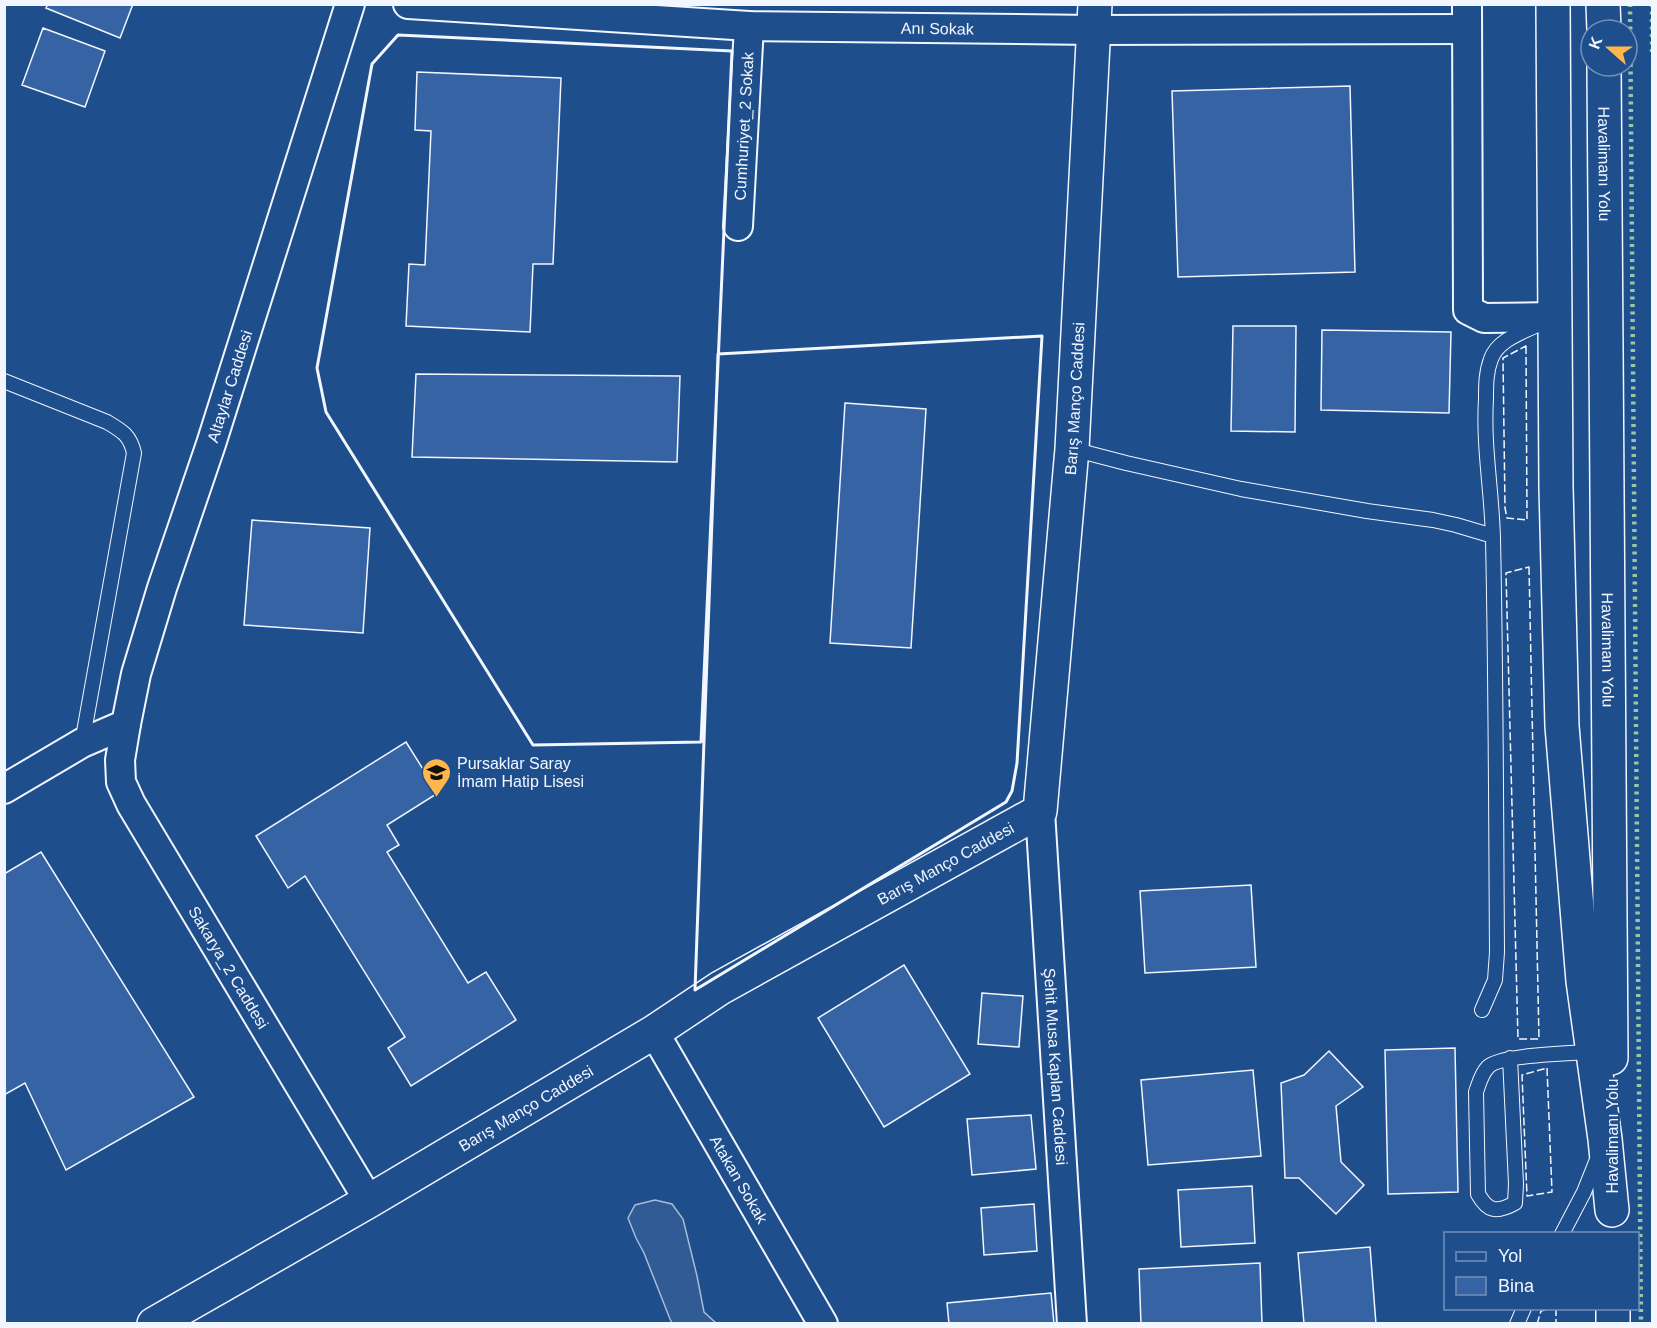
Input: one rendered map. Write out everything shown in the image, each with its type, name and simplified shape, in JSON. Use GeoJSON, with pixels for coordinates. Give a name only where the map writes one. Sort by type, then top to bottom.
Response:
{"type":"FeatureCollection","features":[{"type":"Feature","properties":{"kind":"main road"},"geometry":{"type":"LineString","coordinates":[[1553,4],[1556,487],[1562,726],[1583,981],[1605,1139],[1612,1222]]}},
{"type":"Feature","properties":{"kind":"main road","name":"Barış Manço Caddesi"},"geometry":{"type":"LineString","coordinates":[[154,1323],[369,1201],[654,1032],[720,988],[1040,811],[1072,449],[1095,17]]}},
{"type":"Feature","properties":{"kind":"main road","name":"Havalimanı Yolu"},"geometry":{"type":"LineString","coordinates":[[1604,78],[1612,1222]]}},
{"type":"Feature","properties":{"kind":"street","name":"Altaylar Caddesi"},"geometry":{"type":"LineString","coordinates":[[126,724],[136,674],[162,588],[211,444],[350,4]]}},
{"type":"Feature","properties":{"kind":"street","name":"Anı Sokak"},"geometry":{"type":"LineString","coordinates":[[408,4],[749,26],[1095,17],[1467,17]]}},
{"type":"Feature","properties":{"kind":"street"},"geometry":{"type":"LineString","coordinates":[[1467,17],[1468,310],[1484,318],[1555,317]]}},
{"type":"Feature","properties":{"kind":"street","name":"Cumhuriyet_2 Sokak"},"geometry":{"type":"LineString","coordinates":[[738,226],[749,26]]}},
{"type":"Feature","properties":{"kind":"street"},"geometry":{"type":"LineString","coordinates":[[4,789],[82,743],[126,724]]}},
{"type":"Feature","properties":{"kind":"street","name":"Sakarya_2 Caddesi"},"geometry":{"type":"LineString","coordinates":[[126,724],[120,760],[121,782],[131,804],[369,1201]]}},
{"type":"Feature","properties":{"kind":"street","name":"Şehit Musa Kaplan Caddesi"},"geometry":{"type":"LineString","coordinates":[[1040,811],[1072,1323]]}},
{"type":"Feature","properties":{"kind":"street","name":"Atakan Sokak"},"geometry":{"type":"LineString","coordinates":[[654,1032],[823,1323]]}},
{"type":"Feature","properties":{"kind":"lane"},"geometry":{"type":"LineString","coordinates":[[1482,1010],[1494,980],[1497,952],[1493,537],[1485,426],[1487,371],[1497,348],[1508,340],[1555,317]]}},
{"type":"Feature","properties":{"kind":"lane"},"geometry":{"type":"LineString","coordinates":[[4,381],[107,422],[131,440],[134,453],[82,743]]}},
{"type":"Feature","properties":{"kind":"lane"},"geometry":{"type":"LineString","coordinates":[[1072,449],[1125,464],[1241,489],[1433,520],[1493,537]]}},
{"type":"Feature","properties":{"kind":"lane"},"geometry":{"type":"LineString","coordinates":[[1510,1059],[1515,1203],[1504,1209],[1494,1209],[1485,1206],[1478,1194],[1476,1092],[1480,1079],[1489,1065],[1510,1059],[1593,1052]]}},
{"type":"Feature","properties":{"kind":"lane"},"geometry":{"type":"LineString","coordinates":[[1563,1232],[1584,1192],[1605,1139]]}},
{"type":"Feature","properties":{"kind":"shaded area"},"geometry":{"type":"Polygon","coordinates":[[[655,1200],[672,1204],[683,1219],[704,1312],[716,1323],[672,1323],[670,1319],[628,1218],[635,1205],[655,1200]]]}},
{"type":"Feature","properties":{"kind":"building"},"geometry":{"type":"Polygon","coordinates":[[[48,4],[133,4],[120,38],[46,8],[48,4]]]}},
{"type":"Feature","properties":{"kind":"building"},"geometry":{"type":"Polygon","coordinates":[[[43,28],[105,51],[85,107],[22,85],[43,28]]]}},
{"type":"Feature","properties":{"kind":"building"},"geometry":{"type":"Polygon","coordinates":[[[417,72],[561,78],[553,264],[533,264],[530,332],[406,326],[409,264],[425,265],[431,131],[415,130],[417,72]]]}},
{"type":"Feature","properties":{"kind":"building"},"geometry":{"type":"Polygon","coordinates":[[[1350,86],[1355,272],[1178,277],[1172,91],[1350,86]]]}},
{"type":"Feature","properties":{"kind":"building"},"geometry":{"type":"Polygon","coordinates":[[[1233,326],[1296,326],[1295,432],[1231,431],[1233,326]]]}},
{"type":"Feature","properties":{"kind":"building"},"geometry":{"type":"Polygon","coordinates":[[[1322,330],[1451,332],[1449,413],[1321,410],[1322,330]]]}},
{"type":"Feature","properties":{"kind":"building"},"geometry":{"type":"Polygon","coordinates":[[[416,374],[680,376],[677,462],[412,457],[416,374]]]}},
{"type":"Feature","properties":{"kind":"building"},"geometry":{"type":"Polygon","coordinates":[[[845,403],[926,409],[911,648],[830,643],[845,403]]]}},
{"type":"Feature","properties":{"kind":"building"},"geometry":{"type":"Polygon","coordinates":[[[252,520],[370,528],[363,633],[244,625],[252,520]]]}},
{"type":"Feature","properties":{"kind":"building"},"geometry":{"type":"Polygon","coordinates":[[[406,742],[438,793],[387,825],[399,845],[387,852],[468,983],[486,972],[516,1020],[411,1086],[388,1048],[405,1037],[305,876],[288,888],[256,836],[406,742]]]}},
{"type":"Feature","properties":{"kind":"building"},"geometry":{"type":"Polygon","coordinates":[[[41,852],[194,1097],[66,1170],[25,1083],[4,1095],[4,874],[41,852]]]}},
{"type":"Feature","properties":{"kind":"building"},"geometry":{"type":"Polygon","coordinates":[[[1251,885],[1256,967],[1145,973],[1140,891],[1251,885]]]}},
{"type":"Feature","properties":{"kind":"building"},"geometry":{"type":"Polygon","coordinates":[[[904,965],[970,1074],[884,1127],[818,1018],[904,965]]]}},
{"type":"Feature","properties":{"kind":"building"},"geometry":{"type":"Polygon","coordinates":[[[982,993],[1023,996],[1019,1047],[978,1044],[982,993]]]}},
{"type":"Feature","properties":{"kind":"building"},"geometry":{"type":"Polygon","coordinates":[[[1455,1048],[1458,1192],[1388,1194],[1385,1050],[1455,1048]]]}},
{"type":"Feature","properties":{"kind":"building"},"geometry":{"type":"Polygon","coordinates":[[[1329,1051],[1363,1087],[1336,1106],[1341,1162],[1364,1185],[1336,1214],[1299,1178],[1285,1178],[1281,1083],[1304,1075],[1329,1051]]]}},
{"type":"Feature","properties":{"kind":"building"},"geometry":{"type":"Polygon","coordinates":[[[1253,1070],[1261,1156],[1148,1165],[1141,1080],[1253,1070]]]}},
{"type":"Feature","properties":{"kind":"building"},"geometry":{"type":"Polygon","coordinates":[[[1031,1115],[1036,1169],[972,1175],[967,1119],[1031,1115]]]}},
{"type":"Feature","properties":{"kind":"building"},"geometry":{"type":"Polygon","coordinates":[[[1252,1186],[1255,1243],[1181,1247],[1178,1190],[1252,1186]]]}},
{"type":"Feature","properties":{"kind":"building"},"geometry":{"type":"Polygon","coordinates":[[[1034,1204],[1037,1251],[984,1255],[981,1208],[1034,1204]]]}},
{"type":"Feature","properties":{"kind":"building"},"geometry":{"type":"Polygon","coordinates":[[[1370,1247],[1376,1324],[1304,1324],[1298,1253],[1370,1247]]]}},
{"type":"Feature","properties":{"kind":"building"},"geometry":{"type":"Polygon","coordinates":[[[1260,1263],[1262,1324],[1141,1324],[1139,1269],[1260,1263]]]}},
{"type":"Feature","properties":{"kind":"building"},"geometry":{"type":"Polygon","coordinates":[[[1051,1293],[1054,1324],[949,1324],[947,1303],[1051,1293]]]}},
{"type":"Feature","properties":{"kind":"hedge"},"geometry":{"type":"LineString","coordinates":[[1630,4],[1641,1324]]}},
{"type":"Feature","properties":{"kind":"hedge"},"geometry":{"type":"LineString","coordinates":[[1652,4],[1652,55]]}},
{"type":"Feature","properties":{"kind":"fence"},"geometry":{"type":"LineString","coordinates":[[1526,346],[1527,520],[1507,518],[1505,508],[1503,358],[1526,346]]}},
{"type":"Feature","properties":{"kind":"fence"},"geometry":{"type":"LineString","coordinates":[[1529,567],[1539,1039],[1518,1039],[1506,573],[1529,567]]}},
{"type":"Feature","properties":{"kind":"fence"},"geometry":{"type":"LineString","coordinates":[[1547,1068],[1552,1192],[1527,1196],[1522,1075],[1547,1068]]}},
{"type":"Feature","properties":{"kind":"fence"},"geometry":{"type":"LineString","coordinates":[[1537,1324],[1541,1311],[1544,1310]]}},
{"type":"Feature","properties":{"kind":"fence"},"geometry":{"type":"LineString","coordinates":[[1556,1310],[1556,1324]]}},
{"type":"Feature","properties":{"kind":"wall"},"geometry":{"type":"LineString","coordinates":[[398,35],[732,51],[701,742],[533,745],[326,412],[317,368],[372,64],[398,35]]}},
{"type":"Feature","properties":{"kind":"wall"},"geometry":{"type":"LineString","coordinates":[[1042,336],[1017,763],[1012,791],[1006,802],[695,990],[718,354],[1042,336]]}},
{"type":"Feature","properties":{"kind":"place","name":"Pursaklar Saray İmam Hatip Lisesi"},"geometry":{"type":"Point","coordinates":[436,798]}}]}
